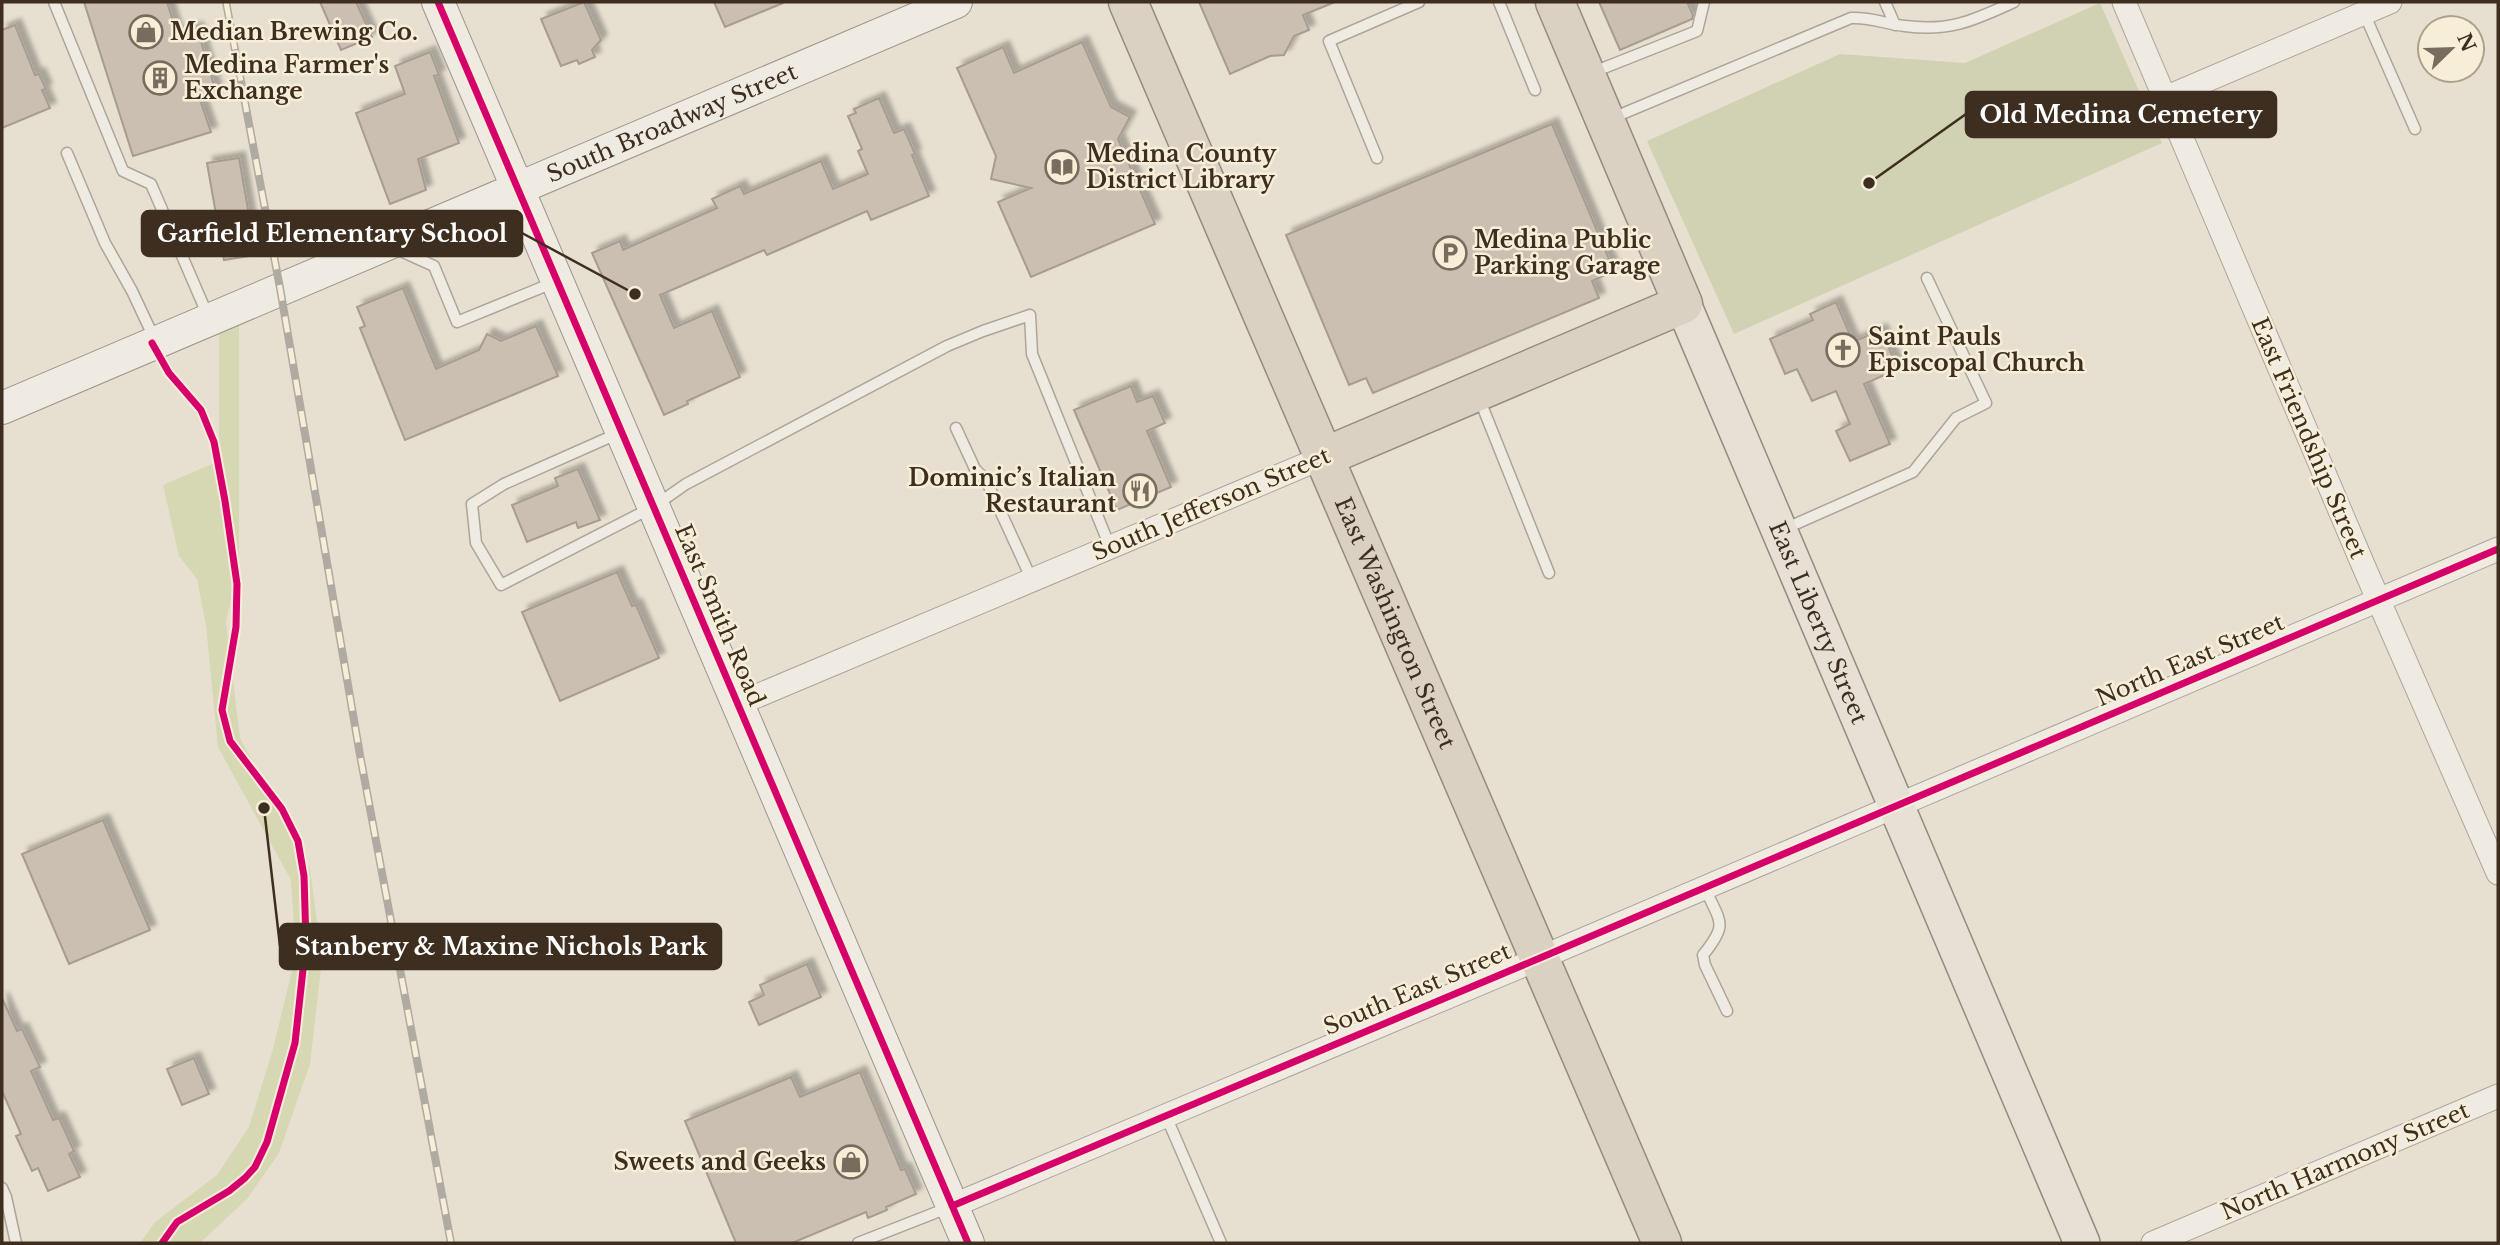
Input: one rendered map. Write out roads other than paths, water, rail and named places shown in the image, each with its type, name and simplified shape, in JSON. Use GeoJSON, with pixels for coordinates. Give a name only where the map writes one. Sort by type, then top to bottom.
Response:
{"type":"FeatureCollection","features":[{"type":"Feature","properties":{"kind":"highway","name":"East Washington Street"},"geometry":{"type":"LineString","coordinates":[[1128,2],[1662,1243]]}},
{"type":"Feature","properties":{"kind":"highway","name":"East Liberty Street"},"geometry":{"type":"LineString","coordinates":[[1555,2],[1683,304]]}},
{"type":"Feature","properties":{"kind":"highway","name":"South Jefferson Street"},"geometry":{"type":"LineString","coordinates":[[1324,457],[1683,304]]}},
{"type":"Feature","properties":{"kind":"main road","name":"East Liberty Street"},"geometry":{"type":"LineString","coordinates":[[1683,304],[2082,1243]]}},
{"type":"Feature","properties":{"kind":"street","name":"East Smith Road"},"geometry":{"type":"LineString","coordinates":[[438,2],[968,1243]]}},
{"type":"Feature","properties":{"kind":"street","name":"South Broadway Street"},"geometry":{"type":"LineString","coordinates":[[2,408],[956,2]]}},
{"type":"Feature","properties":{"kind":"street","name":"East Friendship Street"},"geometry":{"type":"LineString","coordinates":[[2124,2],[2498,873]]}},
{"type":"Feature","properties":{"kind":"street"},"geometry":{"type":"LineString","coordinates":[[2165,98],[2390,2]]}},
{"type":"Feature","properties":{"kind":"street","name":"South Jefferson Street"},"geometry":{"type":"LineString","coordinates":[[737,704],[1324,457]]}},
{"type":"Feature","properties":{"kind":"street","name":"North East Street"},"geometry":{"type":"LineString","coordinates":[[1896,806],[2498,549]]}},
{"type":"Feature","properties":{"kind":"street","name":"South East Street"},"geometry":{"type":"LineString","coordinates":[[952,1206],[1896,806]]}},
{"type":"Feature","properties":{"kind":"street","name":"North Harmony Street"},"geometry":{"type":"LineString","coordinates":[[2153,1243],[2498,1096]]}},
{"type":"Feature","properties":{"kind":"lane"},"geometry":{"type":"LineString","coordinates":[[54,2],[123,171],[152,184],[209,319]]}},
{"type":"Feature","properties":{"kind":"lane"},"geometry":{"type":"LineString","coordinates":[[1377,158],[1329,41],[1419,2]]}},
{"type":"Feature","properties":{"kind":"lane"},"geometry":{"type":"LineString","coordinates":[[1499,2],[1535,90]]}},
{"type":"Feature","properties":{"kind":"lane"},"geometry":{"type":"LineString","coordinates":[[1586,75],[1697,31],[1704,2]]}},
{"type":"Feature","properties":{"kind":"lane"},"geometry":{"type":"LineString","coordinates":[[1885,2],[1895,25]]}},
{"type":"Feature","properties":{"kind":"lane"},"geometry":{"type":"LineString","coordinates":[[1606,121],[1852,18],[1871,18],[1895,25],[1949,27],[1968,23],[2014,2]]}},
{"type":"Feature","properties":{"kind":"lane"},"geometry":{"type":"LineString","coordinates":[[2364,13],[2415,129]]}},
{"type":"Feature","properties":{"kind":"lane"},"geometry":{"type":"LineString","coordinates":[[67,153],[105,243],[132,291],[155,342]]}},
{"type":"Feature","properties":{"kind":"lane"},"geometry":{"type":"LineString","coordinates":[[384,244],[434,266],[457,322],[557,281]]}},
{"type":"Feature","properties":{"kind":"lane"},"geometry":{"type":"LineString","coordinates":[[1780,531],[1913,472],[1956,418],[1986,403],[1927,278]]}},
{"type":"Feature","properties":{"kind":"lane"},"geometry":{"type":"LineString","coordinates":[[621,432],[504,484],[472,504],[476,543],[501,584],[653,507],[686,484],[947,346],[1030,315],[1032,354],[1110,547]]}},
{"type":"Feature","properties":{"kind":"lane"},"geometry":{"type":"LineString","coordinates":[[1476,392],[1549,573]]}},
{"type":"Feature","properties":{"kind":"lane"},"geometry":{"type":"LineString","coordinates":[[956,428],[975,468],[986,480],[1032,580]]}},
{"type":"Feature","properties":{"kind":"lane"},"geometry":{"type":"LineString","coordinates":[[1705,888],[1721,924],[1720,934],[1703,955],[1705,965],[1727,1011]]}},
{"type":"Feature","properties":{"kind":"lane"},"geometry":{"type":"LineString","coordinates":[[1166,1115],[1221,1243]]}},
{"type":"Feature","properties":{"kind":"lane"},"geometry":{"type":"LineString","coordinates":[[2,1188],[15,1241],[3,1243]]}},
{"type":"Feature","properties":{"kind":"lane"},"geometry":{"type":"LineString","coordinates":[[865,1242],[952,1206]]}},
{"type":"Feature","properties":{"kind":"railway"},"geometry":{"type":"LineString","coordinates":[[226,2],[280,288],[360,755],[451,1243]]}},
{"type":"Feature","properties":{"kind":"place","name":"Median Brewing Co."},"geometry":{"type":"Point","coordinates":[146,32]}},
{"type":"Feature","properties":{"kind":"place","name":"Medina Farmer's Exchange"},"geometry":{"type":"Point","coordinates":[160,78]}},
{"type":"Feature","properties":{"kind":"place","name":"Medina County District Library"},"geometry":{"type":"Point","coordinates":[1062,167]}},
{"type":"Feature","properties":{"kind":"place","name":"Old Medina Cemetery"},"geometry":{"type":"Point","coordinates":[1869,183]}},
{"type":"Feature","properties":{"kind":"place","name":"Medina Public Parking Garage"},"geometry":{"type":"Point","coordinates":[1450,253]}},
{"type":"Feature","properties":{"kind":"place","name":"Garfield Elementary School"},"geometry":{"type":"Point","coordinates":[635,294]}},
{"type":"Feature","properties":{"kind":"place","name":"Saint Pauls Episcopal Church"},"geometry":{"type":"Point","coordinates":[1843,350]}},
{"type":"Feature","properties":{"kind":"place","name":"Dominic’s Italian Restaurant"},"geometry":{"type":"Point","coordinates":[1140,491]}},
{"type":"Feature","properties":{"kind":"place","name":"Stanbery & Maxine Nichols Park"},"geometry":{"type":"Point","coordinates":[264,808]}},
{"type":"Feature","properties":{"kind":"place","name":"Sweets and Geeks"},"geometry":{"type":"Point","coordinates":[851,1162]}}]}
